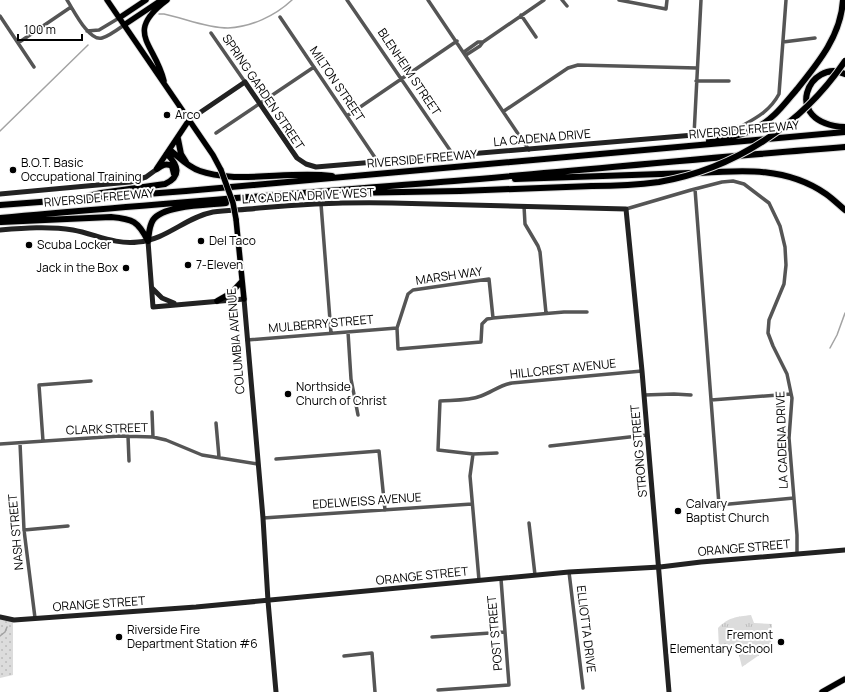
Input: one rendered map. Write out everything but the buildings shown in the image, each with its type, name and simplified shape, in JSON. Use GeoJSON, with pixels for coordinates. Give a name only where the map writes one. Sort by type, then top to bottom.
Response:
{"type":"FeatureCollection","features":[{"type":"Feature","properties":{"kind":"highway"},"geometry":{"type":"LineString","coordinates":[[664,148],[728,138],[747,133],[768,121],[793,94],[823,55],[836,32],[841,17],[843,0]]}},
{"type":"Feature","properties":{"kind":"highway"},"geometry":{"type":"LineString","coordinates":[[288,194],[623,186],[658,182],[689,175],[718,166],[775,134],[800,114],[819,95],[845,62]]}},
{"type":"Feature","properties":{"kind":"highway"},"geometry":{"type":"LineString","coordinates":[[845,74],[833,71],[816,77],[810,84],[806,99],[808,108],[818,121],[845,128]]}},
{"type":"Feature","properties":{"kind":"highway","name":"RIVERSIDE FREEWAY"},"geometry":{"type":"LineString","coordinates":[[0,206],[346,177],[845,132]]}},
{"type":"Feature","properties":{"kind":"highway"},"geometry":{"type":"LineString","coordinates":[[178,139],[181,154],[190,166]]}},
{"type":"Feature","properties":{"kind":"highway","name":"RIVERSIDE FREEWAY"},"geometry":{"type":"LineString","coordinates":[[0,218],[131,206],[253,198],[845,147]]}},
{"type":"Feature","properties":{"kind":"highway"},"geometry":{"type":"LineString","coordinates":[[169,152],[190,166],[215,176],[252,178],[320,174],[346,177]]}},
{"type":"Feature","properties":{"kind":"highway"},"geometry":{"type":"LineString","coordinates":[[78,200],[101,192],[165,184],[173,179],[177,172],[177,167],[169,152]]}},
{"type":"Feature","properties":{"kind":"highway"},"geometry":{"type":"LineString","coordinates":[[157,168],[166,164],[172,166],[174,174],[173,179]]}},
{"type":"Feature","properties":{"kind":"highway"},"geometry":{"type":"LineString","coordinates":[[455,181],[668,175],[728,171],[774,172],[806,182],[827,194],[845,210]]}},
{"type":"Feature","properties":{"kind":"highway"},"geometry":{"type":"LineString","coordinates":[[148,241],[150,226],[153,220],[156,216],[163,212],[192,207],[241,202],[253,198]]}},
{"type":"Feature","properties":{"kind":"highway"},"geometry":{"type":"LineString","coordinates":[[0,222],[111,217],[128,218],[139,226],[148,241]]}},
{"type":"Feature","properties":{"kind":"main road","name":"COLUMBIA AVENUE"},"geometry":{"type":"LineString","coordinates":[[107,0],[190,120],[221,170],[231,197],[236,219],[244,299]]}},
{"type":"Feature","properties":{"kind":"main road"},"geometry":{"type":"LineString","coordinates":[[119,18],[146,0]]}},
{"type":"Feature","properties":{"kind":"main road"},"geometry":{"type":"LineString","coordinates":[[124,25],[162,0]]}},
{"type":"Feature","properties":{"kind":"main road"},"geometry":{"type":"LineString","coordinates":[[165,85],[157,59],[147,46],[144,36],[144,29],[145,23],[150,15],[156,8],[167,0]]}},
{"type":"Feature","properties":{"kind":"main road"},"geometry":{"type":"LineString","coordinates":[[157,168],[190,120]]}},
{"type":"Feature","properties":{"kind":"main road"},"geometry":{"type":"LineString","coordinates":[[217,301],[231,293],[242,281]]}},
{"type":"Feature","properties":{"kind":"main road"},"geometry":{"type":"LineString","coordinates":[[826,691],[845,679]]}},
{"type":"Feature","properties":{"kind":"street"},"geometry":{"type":"LineString","coordinates":[[66,0],[87,31],[95,38],[102,38],[124,25]]}},
{"type":"Feature","properties":{"kind":"street","name":"BLENHEIM STREET"},"geometry":{"type":"LineString","coordinates":[[347,0],[454,156]]}},
{"type":"Feature","properties":{"kind":"street"},"geometry":{"type":"LineString","coordinates":[[428,0],[529,150]]}},
{"type":"Feature","properties":{"kind":"street"},"geometry":{"type":"LineString","coordinates":[[562,0],[566,6]]}},
{"type":"Feature","properties":{"kind":"street"},"geometry":{"type":"LineString","coordinates":[[619,0],[666,9],[667,0]]}},
{"type":"Feature","properties":{"kind":"street"},"geometry":{"type":"LineString","coordinates":[[694,135],[701,0]]}},
{"type":"Feature","properties":{"kind":"street"},"geometry":{"type":"LineString","coordinates":[[740,126],[760,116],[768,110],[779,94],[786,0]]}},
{"type":"Feature","properties":{"kind":"street"},"geometry":{"type":"LineString","coordinates":[[466,56],[483,42],[542,1]]}},
{"type":"Feature","properties":{"kind":"street"},"geometry":{"type":"LineString","coordinates":[[18,42],[71,7]]}},
{"type":"Feature","properties":{"kind":"street"},"geometry":{"type":"LineString","coordinates":[[521,15],[536,37]]}},
{"type":"Feature","properties":{"kind":"street"},"geometry":{"type":"LineString","coordinates":[[0,16],[34,67]]}},
{"type":"Feature","properties":{"kind":"street","name":"MILTON STREET"},"geometry":{"type":"LineString","coordinates":[[280,17],[378,162]]}},
{"type":"Feature","properties":{"kind":"street"},"geometry":{"type":"LineString","coordinates":[[87,31],[99,30],[119,18]]}},
{"type":"Feature","properties":{"kind":"street","name":"SPRING GARDEN STREET"},"geometry":{"type":"LineString","coordinates":[[211,33],[294,155],[300,161]]}},
{"type":"Feature","properties":{"kind":"street"},"geometry":{"type":"LineString","coordinates":[[784,42],[815,38]]}},
{"type":"Feature","properties":{"kind":"street"},"geometry":{"type":"LineString","coordinates":[[347,116],[457,42]]}},
{"type":"Feature","properties":{"kind":"street"},"geometry":{"type":"LineString","coordinates":[[464,52],[478,42],[483,42]]}},
{"type":"Feature","properties":{"kind":"street"},"geometry":{"type":"LineString","coordinates":[[504,111],[568,68],[578,65],[697,68]]}},
{"type":"Feature","properties":{"kind":"street"},"geometry":{"type":"LineString","coordinates":[[216,133],[314,67]]}},
{"type":"Feature","properties":{"kind":"street"},"geometry":{"type":"LineString","coordinates":[[696,81],[729,81]]}},
{"type":"Feature","properties":{"kind":"street"},"geometry":{"type":"LineString","coordinates":[[190,120],[245,82]]}},
{"type":"Feature","properties":{"kind":"street","name":"LA CADENA DRIVE"},"geometry":{"type":"LineString","coordinates":[[300,161],[316,167],[694,135],[717,132],[740,126]]}},
{"type":"Feature","properties":{"kind":"street"},"geometry":{"type":"LineString","coordinates":[[0,194],[130,182],[146,177],[157,168]]}},
{"type":"Feature","properties":{"kind":"street","name":"LA CADENA DRIVE"},"geometry":{"type":"LineString","coordinates":[[626,209],[695,189],[722,182],[733,181],[744,184],[769,203],[780,226],[785,247],[786,265],[784,284],[769,320],[768,333],[787,374],[791,394],[789,438],[797,535],[797,554]]}},
{"type":"Feature","properties":{"kind":"street"},"geometry":{"type":"LineString","coordinates":[[695,189],[719,504],[794,498]]}},
{"type":"Feature","properties":{"kind":"street","name":"LA CADENA DRIVE WEST"},"geometry":{"type":"LineString","coordinates":[[0,230],[63,229],[120,243],[148,241],[165,235],[192,220],[214,212],[296,205],[385,203],[626,209]]}},
{"type":"Feature","properties":{"kind":"street"},"geometry":{"type":"LineString","coordinates":[[321,204],[331,332]]}},
{"type":"Feature","properties":{"kind":"street"},"geometry":{"type":"LineString","coordinates":[[524,206],[525,224],[540,252],[546,313]]}},
{"type":"Feature","properties":{"kind":"street","name":"STRONG STREET"},"geometry":{"type":"LineString","coordinates":[[626,209],[660,567],[670,692]]}},
{"type":"Feature","properties":{"kind":"street"},"geometry":{"type":"LineString","coordinates":[[148,241],[153,307],[244,299]]}},
{"type":"Feature","properties":{"kind":"street","name":"MARSH WAY"},"geometry":{"type":"LineString","coordinates":[[489,279],[493,318],[488,319],[482,324],[481,342],[398,349],[397,328],[408,294],[413,290],[489,279]]}},
{"type":"Feature","properties":{"kind":"street"},"geometry":{"type":"LineString","coordinates":[[151,287],[162,298],[179,304]]}},
{"type":"Feature","properties":{"kind":"street","name":"COLUMBIA AVENUE"},"geometry":{"type":"LineString","coordinates":[[244,299],[276,692]]}},
{"type":"Feature","properties":{"kind":"street"},"geometry":{"type":"LineString","coordinates":[[493,318],[546,313],[588,312]]}},
{"type":"Feature","properties":{"kind":"street","name":"MULBERRY STREET"},"geometry":{"type":"LineString","coordinates":[[247,340],[331,332],[397,328]]}},
{"type":"Feature","properties":{"kind":"street"},"geometry":{"type":"LineString","coordinates":[[348,332],[351,379],[357,401],[358,415]]}},
{"type":"Feature","properties":{"kind":"street","name":"HILLCREST AVENUE"},"geometry":{"type":"LineString","coordinates":[[473,454],[438,450],[440,401],[476,398],[500,386],[512,383],[642,371]]}},
{"type":"Feature","properties":{"kind":"street"},"geometry":{"type":"LineString","coordinates":[[43,441],[39,385],[90,381]]}},
{"type":"Feature","properties":{"kind":"street"},"geometry":{"type":"LineString","coordinates":[[644,396],[674,394],[691,395]]}},
{"type":"Feature","properties":{"kind":"street"},"geometry":{"type":"LineString","coordinates":[[711,400],[791,394]]}},
{"type":"Feature","properties":{"kind":"street"},"geometry":{"type":"LineString","coordinates":[[152,412],[153,437]]}},
{"type":"Feature","properties":{"kind":"street"},"geometry":{"type":"LineString","coordinates":[[216,423],[219,457]]}},
{"type":"Feature","properties":{"kind":"street"},"geometry":{"type":"LineString","coordinates":[[550,446],[647,435]]}},
{"type":"Feature","properties":{"kind":"street"},"geometry":{"type":"LineString","coordinates":[[128,436],[130,461]]}},
{"type":"Feature","properties":{"kind":"street","name":"CLARK STREET"},"geometry":{"type":"LineString","coordinates":[[0,444],[128,436],[153,437],[166,440],[202,454],[258,464]]}},
{"type":"Feature","properties":{"kind":"street","name":"NASH STREET"},"geometry":{"type":"LineString","coordinates":[[20,443],[24,530],[35,618]]}},
{"type":"Feature","properties":{"kind":"street"},"geometry":{"type":"LineString","coordinates":[[276,459],[379,451],[384,510]]}},
{"type":"Feature","properties":{"kind":"street"},"geometry":{"type":"LineString","coordinates":[[479,580],[470,476],[473,454],[496,453]]}},
{"type":"Feature","properties":{"kind":"street","name":"EDELWEISS AVENUE"},"geometry":{"type":"LineString","coordinates":[[263,518],[472,504]]}},
{"type":"Feature","properties":{"kind":"street"},"geometry":{"type":"LineString","coordinates":[[529,522],[535,575]]}},
{"type":"Feature","properties":{"kind":"street"},"geometry":{"type":"LineString","coordinates":[[24,530],[68,526]]}},
{"type":"Feature","properties":{"kind":"street","name":"ORANGE STREET"},"geometry":{"type":"LineString","coordinates":[[0,617],[14,620],[196,607],[568,572],[660,567],[701,562],[845,550]]}},
{"type":"Feature","properties":{"kind":"street","name":"ELLIOTTA DRIVE"},"geometry":{"type":"LineString","coordinates":[[568,572],[583,688]]}},
{"type":"Feature","properties":{"kind":"street","name":"POST STREET"},"geometry":{"type":"LineString","coordinates":[[438,690],[509,685],[501,579]]}},
{"type":"Feature","properties":{"kind":"street"},"geometry":{"type":"LineString","coordinates":[[432,637],[505,632]]}},
{"type":"Feature","properties":{"kind":"street"},"geometry":{"type":"LineString","coordinates":[[344,656],[372,654],[375,692]]}},
{"type":"Feature","properties":{"kind":"green space"},"geometry":{"type":"Polygon","coordinates":[[[751,615],[754,623],[772,624],[771,647],[742,667],[738,651],[719,649],[718,628],[733,618],[751,615]]]}},
{"type":"Feature","properties":{"kind":"green space"},"geometry":{"type":"Polygon","coordinates":[[[0,619],[13,621],[13,675],[0,678],[0,619]]]}},
{"type":"Feature","properties":{"kind":"waterway"},"geometry":{"type":"LineString","coordinates":[[159,14],[220,28],[228,28],[262,20],[278,11],[292,0]]}},
{"type":"Feature","properties":{"kind":"waterway"},"geometry":{"type":"LineString","coordinates":[[0,131],[88,45]]}},
{"type":"Feature","properties":{"kind":"waterway"},"geometry":{"type":"LineString","coordinates":[[830,348],[837,335],[845,313]]}},
{"type":"Feature","properties":{"kind":"waterway"},"geometry":{"type":"LineString","coordinates":[[0,636],[5,632],[7,627]]}},
{"type":"Feature","properties":{"kind":"place","name":"Arco"},"geometry":{"type":"Point","coordinates":[167,115]}},
{"type":"Feature","properties":{"kind":"place","name":"B.O.T. Basic Occupational Training"},"geometry":{"type":"Point","coordinates":[13,170]}},
{"type":"Feature","properties":{"kind":"place","name":"Del Taco"},"geometry":{"type":"Point","coordinates":[201,241]}},
{"type":"Feature","properties":{"kind":"place","name":"Scuba Locker"},"geometry":{"type":"Point","coordinates":[29,245]}},
{"type":"Feature","properties":{"kind":"place","name":"7-Eleven"},"geometry":{"type":"Point","coordinates":[188,265]}},
{"type":"Feature","properties":{"kind":"place","name":"Jack in the Box"},"geometry":{"type":"Point","coordinates":[126,268]}},
{"type":"Feature","properties":{"kind":"place","name":"Northside Church of Christ"},"geometry":{"type":"Point","coordinates":[288,394]}},
{"type":"Feature","properties":{"kind":"place","name":"Calvary Baptist Church"},"geometry":{"type":"Point","coordinates":[678,511]}},
{"type":"Feature","properties":{"kind":"place","name":"Riverside Fire Department Station #6"},"geometry":{"type":"Point","coordinates":[119,637]}},
{"type":"Feature","properties":{"kind":"place","name":"Fremont Elementary School"},"geometry":{"type":"Point","coordinates":[781,642]}}]}
